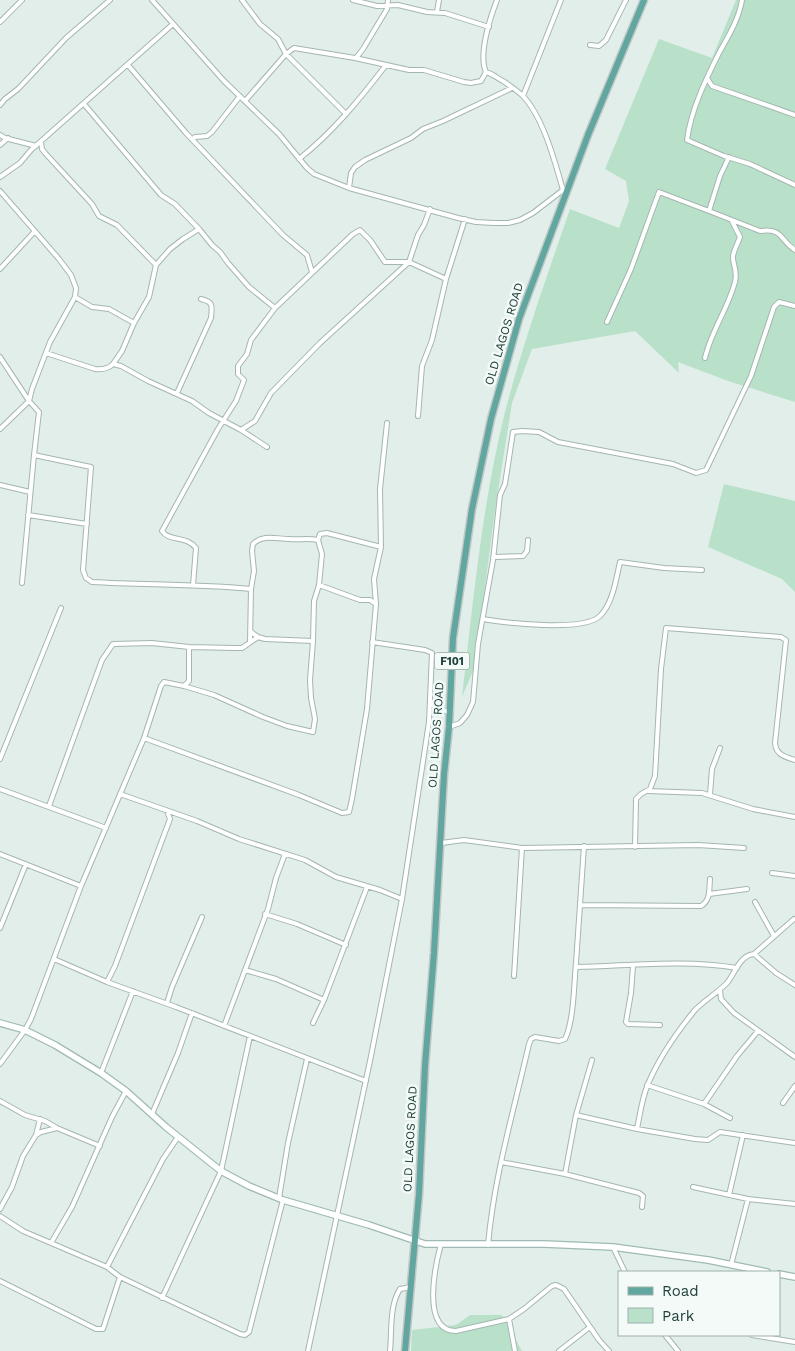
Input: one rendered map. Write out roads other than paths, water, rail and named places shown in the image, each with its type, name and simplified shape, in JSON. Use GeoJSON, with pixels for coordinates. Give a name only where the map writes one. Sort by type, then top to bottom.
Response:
{"type":"FeatureCollection","features":[{"type":"Feature","properties":{"kind":"main road","name":"OLD LAGOS ROAD"},"geometry":{"type":"LineString","coordinates":[[405,1351],[412,1286],[444,775],[450,712],[453,638],[472,509],[481,459],[497,393],[519,319],[565,190],[644,0]]}},
{"type":"Feature","properties":{"kind":"street"},"geometry":{"type":"LineString","coordinates":[[0,22],[22,0]]}},
{"type":"Feature","properties":{"kind":"street"},"geometry":{"type":"LineString","coordinates":[[0,105],[18,89],[66,38],[110,0]]}},
{"type":"Feature","properties":{"kind":"street"},"geometry":{"type":"LineString","coordinates":[[152,0],[240,96],[279,134],[314,174],[349,188],[464,219],[508,223],[520,220],[533,213],[565,190],[545,134],[532,109],[522,96],[492,74],[486,72]]}},
{"type":"Feature","properties":{"kind":"street"},"geometry":{"type":"LineString","coordinates":[[242,0],[260,24],[278,39],[286,54],[345,113]]}},
{"type":"Feature","properties":{"kind":"street"},"geometry":{"type":"LineString","coordinates":[[353,0],[377,6],[388,2],[437,12],[489,27]]}},
{"type":"Feature","properties":{"kind":"street"},"geometry":{"type":"LineString","coordinates":[[437,12],[439,0]]}},
{"type":"Feature","properties":{"kind":"street"},"geometry":{"type":"LineString","coordinates":[[245,101],[286,54],[294,48],[355,58],[409,70],[424,70],[471,83],[481,81],[486,72],[483,57],[497,0]]}},
{"type":"Feature","properties":{"kind":"street"},"geometry":{"type":"LineString","coordinates":[[522,96],[561,0]]}},
{"type":"Feature","properties":{"kind":"street"},"geometry":{"type":"LineString","coordinates":[[590,45],[599,46],[606,40],[626,0]]}},
{"type":"Feature","properties":{"kind":"street"},"geometry":{"type":"LineString","coordinates":[[742,0],[734,24],[707,78],[690,121],[687,140],[750,164],[795,185]]}},
{"type":"Feature","properties":{"kind":"street"},"geometry":{"type":"LineString","coordinates":[[355,58],[363,49],[388,2]]}},
{"type":"Feature","properties":{"kind":"street"},"geometry":{"type":"LineString","coordinates":[[0,177],[20,163],[36,146],[173,24]]}},
{"type":"Feature","properties":{"kind":"street"},"geometry":{"type":"LineString","coordinates":[[128,65],[186,133],[283,235],[307,255],[312,272]]}},
{"type":"Feature","properties":{"kind":"street"},"geometry":{"type":"LineString","coordinates":[[299,159],[320,142],[386,65]]}},
{"type":"Feature","properties":{"kind":"street"},"geometry":{"type":"LineString","coordinates":[[707,78],[712,86],[795,115]]}},
{"type":"Feature","properties":{"kind":"street"},"geometry":{"type":"LineString","coordinates":[[349,188],[351,173],[355,167],[365,160],[411,138],[423,129],[512,88]]}},
{"type":"Feature","properties":{"kind":"street"},"geometry":{"type":"LineString","coordinates":[[193,139],[195,136],[207,136],[212,132],[240,96]]}},
{"type":"Feature","properties":{"kind":"street"},"geometry":{"type":"LineString","coordinates":[[84,104],[157,190],[175,204],[249,286],[275,308]]}},
{"type":"Feature","properties":{"kind":"street"},"geometry":{"type":"LineString","coordinates":[[0,135],[36,146]]}},
{"type":"Feature","properties":{"kind":"street"},"geometry":{"type":"LineString","coordinates":[[0,144],[8,138]]}},
{"type":"Feature","properties":{"kind":"street"},"geometry":{"type":"LineString","coordinates":[[41,142],[45,153],[92,204],[99,216],[117,225],[156,265]]}},
{"type":"Feature","properties":{"kind":"street"},"geometry":{"type":"LineString","coordinates":[[710,211],[720,176],[729,157]]}},
{"type":"Feature","properties":{"kind":"street"},"geometry":{"type":"LineString","coordinates":[[0,191],[72,275],[76,288],[75,297],[55,331],[32,388],[29,401],[0,429]]}},
{"type":"Feature","properties":{"kind":"street"},"geometry":{"type":"LineString","coordinates":[[607,322],[631,269],[659,192],[760,231],[768,230],[781,234],[789,246],[795,250]]}},
{"type":"Feature","properties":{"kind":"street"},"geometry":{"type":"LineString","coordinates":[[241,430],[255,421],[271,393],[320,343],[409,262],[418,235],[430,209]]}},
{"type":"Feature","properties":{"kind":"street"},"geometry":{"type":"LineString","coordinates":[[418,416],[422,366],[432,340],[446,279],[464,219]]}},
{"type":"Feature","properties":{"kind":"street"},"geometry":{"type":"LineString","coordinates":[[705,358],[735,282],[737,272],[733,257],[740,237],[731,220]]}},
{"type":"Feature","properties":{"kind":"street"},"geometry":{"type":"LineString","coordinates":[[46,353],[57,358],[79,362],[102,370],[109,368],[122,351],[134,323],[149,297],[156,265],[183,238],[199,229]]}},
{"type":"Feature","properties":{"kind":"street"},"geometry":{"type":"LineString","coordinates":[[193,585],[196,548],[186,540],[168,536],[162,531],[236,401],[244,380],[238,374],[238,366],[247,354],[251,340],[275,308],[353,234],[360,230],[370,240],[385,262],[409,262],[446,279]]}},
{"type":"Feature","properties":{"kind":"street"},"geometry":{"type":"LineString","coordinates":[[0,269],[35,231]]}},
{"type":"Feature","properties":{"kind":"street"},"geometry":{"type":"LineString","coordinates":[[75,297],[92,307],[109,309],[134,323]]}},
{"type":"Feature","properties":{"kind":"street"},"geometry":{"type":"LineString","coordinates":[[176,393],[211,318],[212,308],[210,303],[208,300],[201,299]]}},
{"type":"Feature","properties":{"kind":"street"},"geometry":{"type":"LineString","coordinates":[[449,727],[460,723],[467,715],[473,702],[478,644],[494,557],[500,495],[505,484],[513,432],[522,430],[539,432],[558,442],[673,464],[696,474],[706,470],[751,376],[774,307],[779,302],[795,306]]}},
{"type":"Feature","properties":{"kind":"street"},"geometry":{"type":"LineString","coordinates":[[0,357],[29,401],[39,412],[22,583]]}},
{"type":"Feature","properties":{"kind":"street"},"geometry":{"type":"LineString","coordinates":[[113,364],[121,366],[148,381],[176,393],[267,447]]}},
{"type":"Feature","properties":{"kind":"street"},"geometry":{"type":"LineString","coordinates":[[144,738],[299,795],[342,813],[348,812],[351,807],[366,709],[376,604],[374,579],[381,547],[380,489],[387,423]]}},
{"type":"Feature","properties":{"kind":"street"},"geometry":{"type":"LineString","coordinates":[[34,455],[91,467],[83,570],[86,578],[92,582],[251,589]]}},
{"type":"Feature","properties":{"kind":"street"},"geometry":{"type":"LineString","coordinates":[[0,485],[30,492]]}},
{"type":"Feature","properties":{"kind":"street"},"geometry":{"type":"LineString","coordinates":[[28,515],[87,524]]}},
{"type":"Feature","properties":{"kind":"street"},"geometry":{"type":"LineString","coordinates":[[0,1064],[25,1030],[82,886],[144,738],[161,686],[164,682],[184,686],[214,696],[287,726],[313,732],[315,719],[310,680],[314,601],[319,585],[322,554],[318,540],[320,534],[327,533],[381,547]]}},
{"type":"Feature","properties":{"kind":"street"},"geometry":{"type":"LineString","coordinates":[[250,642],[251,589],[254,571],[253,544],[257,541],[271,538],[318,540]]}},
{"type":"Feature","properties":{"kind":"street"},"geometry":{"type":"LineString","coordinates":[[494,557],[523,556],[527,551],[528,540]]}},
{"type":"Feature","properties":{"kind":"street"},"geometry":{"type":"LineString","coordinates":[[483,619],[511,624],[567,624],[596,619],[602,614],[608,602],[615,584],[620,562],[664,568],[702,570]]}},
{"type":"Feature","properties":{"kind":"street"},"geometry":{"type":"LineString","coordinates":[[319,585],[360,600],[370,600],[376,604]]}},
{"type":"Feature","properties":{"kind":"street"},"geometry":{"type":"LineString","coordinates":[[0,759],[61,608]]}},
{"type":"Feature","properties":{"kind":"street"},"geometry":{"type":"LineString","coordinates":[[635,847],[636,799],[652,786],[654,776],[661,669],[665,648],[665,631],[668,627],[781,636],[786,640],[774,743],[775,748],[781,755],[795,760]]}},
{"type":"Feature","properties":{"kind":"street"},"geometry":{"type":"LineString","coordinates":[[251,632],[258,638]]}},
{"type":"Feature","properties":{"kind":"street"},"geometry":{"type":"LineString","coordinates":[[49,806],[102,660],[113,644],[152,643],[189,647],[242,648],[258,638],[313,641]]}},
{"type":"Feature","properties":{"kind":"street"},"geometry":{"type":"LineString","coordinates":[[308,1351],[338,1216],[402,899],[429,722],[432,653],[425,650],[372,642]]}},
{"type":"Feature","properties":{"kind":"street"},"geometry":{"type":"LineString","coordinates":[[184,686],[189,681],[189,647]]}},
{"type":"Feature","properties":{"kind":"street"},"geometry":{"type":"LineString","coordinates":[[430,704],[450,712]]}},
{"type":"Feature","properties":{"kind":"street"},"geometry":{"type":"LineString","coordinates":[[710,794],[712,769],[720,748]]}},
{"type":"Feature","properties":{"kind":"street"},"geometry":{"type":"LineString","coordinates":[[0,789],[106,828]]}},
{"type":"Feature","properties":{"kind":"street"},"geometry":{"type":"LineString","coordinates":[[647,791],[710,794],[753,809],[795,817]]}},
{"type":"Feature","properties":{"kind":"street"},"geometry":{"type":"LineString","coordinates":[[120,794],[197,821],[239,839],[305,860],[343,879],[402,899]]}},
{"type":"Feature","properties":{"kind":"street"},"geometry":{"type":"LineString","coordinates":[[107,982],[115,966],[170,819],[167,810]]}},
{"type":"Feature","properties":{"kind":"street"},"geometry":{"type":"LineString","coordinates":[[170,819],[178,815]]}},
{"type":"Feature","properties":{"kind":"street"},"geometry":{"type":"LineString","coordinates":[[441,843],[464,840],[522,848],[698,845],[744,848]]}},
{"type":"Feature","properties":{"kind":"street"},"geometry":{"type":"LineString","coordinates":[[488,1245],[490,1222],[501,1162],[529,1044],[531,1039],[535,1037],[559,1041],[565,1039],[572,1012],[584,846]]}},
{"type":"Feature","properties":{"kind":"street"},"geometry":{"type":"LineString","coordinates":[[514,976],[522,848]]}},
{"type":"Feature","properties":{"kind":"street"},"geometry":{"type":"LineString","coordinates":[[0,854],[82,886]]}},
{"type":"Feature","properties":{"kind":"street"},"geometry":{"type":"LineString","coordinates":[[224,1026],[285,854]]}},
{"type":"Feature","properties":{"kind":"street"},"geometry":{"type":"LineString","coordinates":[[0,928],[26,864]]}},
{"type":"Feature","properties":{"kind":"street"},"geometry":{"type":"LineString","coordinates":[[772,874],[795,876]]}},
{"type":"Feature","properties":{"kind":"street"},"geometry":{"type":"LineString","coordinates":[[580,905],[701,906],[706,903],[709,894],[710,878]]}},
{"type":"Feature","properties":{"kind":"street"},"geometry":{"type":"LineString","coordinates":[[313,1023],[346,945],[367,887]]}},
{"type":"Feature","properties":{"kind":"street"},"geometry":{"type":"LineString","coordinates":[[709,894],[747,889]]}},
{"type":"Feature","properties":{"kind":"street"},"geometry":{"type":"LineString","coordinates":[[755,902],[774,936]]}},
{"type":"Feature","properties":{"kind":"street"},"geometry":{"type":"LineString","coordinates":[[265,914],[296,924],[346,945]]}},
{"type":"Feature","properties":{"kind":"street"},"geometry":{"type":"LineString","coordinates":[[167,1003],[202,917]]}},
{"type":"Feature","properties":{"kind":"street"},"geometry":{"type":"LineString","coordinates":[[637,1129],[647,1085],[695,1010],[720,990],[744,958],[749,954],[754,954],[794,919]]}},
{"type":"Feature","properties":{"kind":"street"},"geometry":{"type":"LineString","coordinates":[[754,954],[795,985]]}},
{"type":"Feature","properties":{"kind":"street"},"geometry":{"type":"LineString","coordinates":[[54,959],[107,982],[167,1003],[366,1081]]}},
{"type":"Feature","properties":{"kind":"street"},"geometry":{"type":"LineString","coordinates":[[576,966],[633,966],[674,963],[737,968]]}},
{"type":"Feature","properties":{"kind":"street"},"geometry":{"type":"LineString","coordinates":[[633,966],[626,1022],[628,1024],[660,1025]]}},
{"type":"Feature","properties":{"kind":"street"},"geometry":{"type":"LineString","coordinates":[[245,970],[276,980],[324,1000]]}},
{"type":"Feature","properties":{"kind":"street"},"geometry":{"type":"LineString","coordinates":[[720,990],[721,999],[726,1005],[758,1031],[795,1057]]}},
{"type":"Feature","properties":{"kind":"street"},"geometry":{"type":"LineString","coordinates":[[101,1073],[133,991]]}},
{"type":"Feature","properties":{"kind":"street"},"geometry":{"type":"LineString","coordinates":[[152,1114],[178,1053],[192,1013]]}},
{"type":"Feature","properties":{"kind":"street"},"geometry":{"type":"LineString","coordinates":[[0,1023],[25,1030],[55,1045],[101,1073],[126,1091],[178,1137],[221,1171],[249,1186],[281,1199],[425,1244],[613,1246],[661,1252],[761,1271]]}},
{"type":"Feature","properties":{"kind":"street"},"geometry":{"type":"LineString","coordinates":[[704,1104],[737,1056],[758,1031]]}},
{"type":"Feature","properties":{"kind":"street"},"geometry":{"type":"LineString","coordinates":[[162,1298],[221,1171],[250,1036]]}},
{"type":"Feature","properties":{"kind":"street"},"geometry":{"type":"LineString","coordinates":[[0,1216],[23,1230],[107,1267],[120,1277],[162,1298],[245,1335],[249,1332],[281,1199],[288,1143],[307,1059]]}},
{"type":"Feature","properties":{"kind":"street"},"geometry":{"type":"LineString","coordinates":[[565,1174],[576,1115],[592,1060]]}},
{"type":"Feature","properties":{"kind":"street"},"geometry":{"type":"LineString","coordinates":[[647,1085],[704,1104],[730,1118]]}},
{"type":"Feature","properties":{"kind":"street"},"geometry":{"type":"LineString","coordinates":[[783,1103],[795,1086]]}},
{"type":"Feature","properties":{"kind":"street"},"geometry":{"type":"LineString","coordinates":[[51,1243],[72,1207],[126,1091]]}},
{"type":"Feature","properties":{"kind":"street"},"geometry":{"type":"LineString","coordinates":[[0,1101],[25,1115],[50,1123],[57,1128],[100,1146]]}},
{"type":"Feature","properties":{"kind":"street"},"geometry":{"type":"LineString","coordinates":[[576,1115],[637,1129],[708,1140],[720,1132],[795,1141]]}},
{"type":"Feature","properties":{"kind":"street"},"geometry":{"type":"LineString","coordinates":[[0,1209],[12,1187],[23,1156],[36,1135],[40,1119]]}},
{"type":"Feature","properties":{"kind":"street"},"geometry":{"type":"LineString","coordinates":[[36,1135],[57,1128]]}},
{"type":"Feature","properties":{"kind":"street"},"geometry":{"type":"LineString","coordinates":[[729,1195],[743,1136]]}},
{"type":"Feature","properties":{"kind":"street"},"geometry":{"type":"LineString","coordinates":[[107,1267],[159,1166],[178,1137]]}},
{"type":"Feature","properties":{"kind":"street"},"geometry":{"type":"LineString","coordinates":[[501,1162],[565,1174],[642,1194],[642,1207]]}},
{"type":"Feature","properties":{"kind":"street"},"geometry":{"type":"LineString","coordinates":[[693,1187],[748,1199],[795,1204]]}},
{"type":"Feature","properties":{"kind":"street"},"geometry":{"type":"LineString","coordinates":[[731,1265],[748,1199]]}},
{"type":"Feature","properties":{"kind":"street"},"geometry":{"type":"LineString","coordinates":[[441,1244],[434,1273],[434,1287],[435,1314],[437,1322],[443,1328],[448,1331],[456,1331],[509,1319],[556,1284],[564,1289],[609,1351]]}},
{"type":"Feature","properties":{"kind":"street"},"geometry":{"type":"LineString","coordinates":[[613,1246],[625,1271]]}},
{"type":"Feature","properties":{"kind":"street"},"geometry":{"type":"LineString","coordinates":[[780,1274],[795,1277]]}},
{"type":"Feature","properties":{"kind":"street"},"geometry":{"type":"LineString","coordinates":[[0,1281],[96,1329],[103,1328],[120,1277]]}},
{"type":"Feature","properties":{"kind":"street"},"geometry":{"type":"LineString","coordinates":[[390,1351],[396,1294],[403,1287],[412,1286]]}},
{"type":"Feature","properties":{"kind":"street"},"geometry":{"type":"LineString","coordinates":[[509,1319],[515,1351]]}},
{"type":"Feature","properties":{"kind":"street"},"geometry":{"type":"LineString","coordinates":[[559,1351],[590,1327]]}},
{"type":"Feature","properties":{"kind":"street"},"geometry":{"type":"LineString","coordinates":[[666,1336],[678,1351]]}},
{"type":"Feature","properties":{"kind":"street"},"geometry":{"type":"LineString","coordinates":[[758,1336],[795,1342]]}}]}
